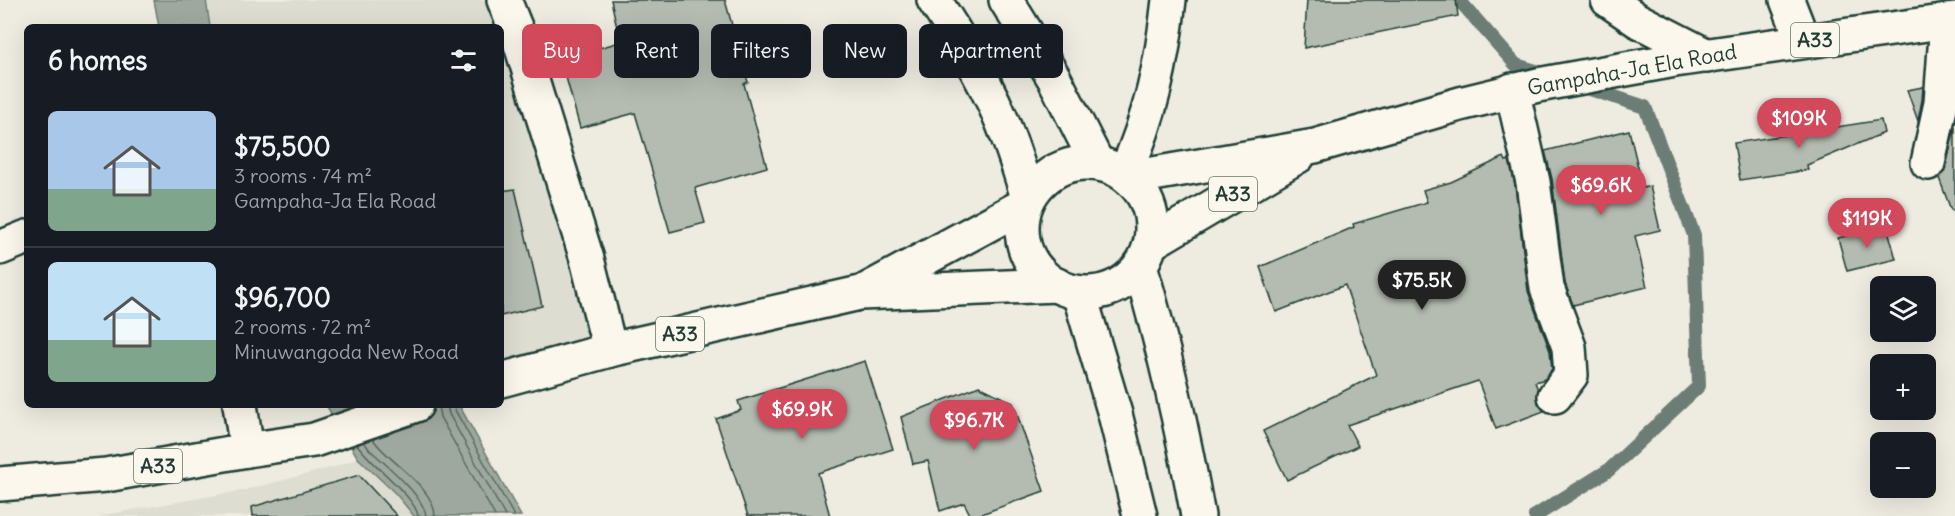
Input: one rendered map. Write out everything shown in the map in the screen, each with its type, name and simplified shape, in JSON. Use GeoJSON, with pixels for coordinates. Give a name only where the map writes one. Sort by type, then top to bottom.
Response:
{"type":"FeatureCollection","features":[{"type":"Feature","properties":{"kind":"main road"},"geometry":{"type":"LineString","coordinates":[[504,0],[517,32],[587,259],[610,350]]}},
{"type":"Feature","properties":{"kind":"main road"},"geometry":{"type":"LineString","coordinates":[[934,0],[984,85],[1008,135],[1027,201]]}},
{"type":"Feature","properties":{"kind":"main road"},"geometry":{"type":"LineString","coordinates":[[1006,0],[1054,78],[1117,172],[1138,187],[1150,207],[1153,225],[1146,254],[1133,275],[1119,285],[1096,292],[1068,289],[1047,280],[1035,268],[1027,253],[1021,225],[1027,201],[1038,184],[1057,169],[1080,163],[1117,172]]}},
{"type":"Feature","properties":{"kind":"main road"},"geometry":{"type":"LineString","coordinates":[[1117,172],[1138,147],[1162,57],[1169,0]]}},
{"type":"Feature","properties":{"kind":"main road"},"geometry":{"type":"LineString","coordinates":[[1608,0],[1691,58]]}},
{"type":"Feature","properties":{"kind":"main road"},"geometry":{"type":"LineString","coordinates":[[1787,0],[1803,41]]}},
{"type":"Feature","properties":{"kind":"main road"},"geometry":{"type":"LineString","coordinates":[[1928,163],[1941,103],[1951,21]]}},
{"type":"Feature","properties":{"kind":"main road","name":"Gampaha-Ja Ela Road"},"geometry":{"type":"LineString","coordinates":[[1117,172],[1315,146],[1525,88],[1691,58],[1951,21]]}},
{"type":"Feature","properties":{"kind":"main road"},"geometry":{"type":"LineString","coordinates":[[1525,88],[1533,182],[1547,288],[1569,347],[1571,375],[1555,396]]}},
{"type":"Feature","properties":{"kind":"main road","name":"Gampaha-Ja Ela Road"},"geometry":{"type":"LineString","coordinates":[[1146,254],[1315,146]]}},
{"type":"Feature","properties":{"kind":"main road","name":"A33"},"geometry":{"type":"LineString","coordinates":[[860,293],[1027,201]]}},
{"type":"Feature","properties":{"kind":"main road"},"geometry":{"type":"LineString","coordinates":[[0,248],[24,238]]}},
{"type":"Feature","properties":{"kind":"main road"},"geometry":{"type":"LineString","coordinates":[[1146,254],[1152,305],[1198,516]]}},
{"type":"Feature","properties":{"kind":"main road"},"geometry":{"type":"LineString","coordinates":[[1068,289],[1115,414],[1140,516]]}},
{"type":"Feature","properties":{"kind":"main road","name":"A33"},"geometry":{"type":"LineString","coordinates":[[504,379],[610,350],[860,293],[1068,289]]}},
{"type":"Feature","properties":{"kind":"main road"},"geometry":{"type":"LineString","coordinates":[[240,408],[247,450]]}},
{"type":"Feature","properties":{"kind":"main road","name":"A33"},"geometry":{"type":"LineString","coordinates":[[0,484],[106,476],[314,440],[407,408]]}},
{"type":"Feature","properties":{"kind":"shaded area"},"geometry":{"type":"Polygon","coordinates":[[[206,0],[504,0],[522,59],[522,78],[528,78],[610,350],[504,379],[504,24],[210,24],[206,0]]]}},
{"type":"Feature","properties":{"kind":"shaded area"},"geometry":{"type":"Polygon","coordinates":[[[358,458],[396,494],[414,516],[98,516],[245,490],[334,467],[358,458]]]}},
{"type":"Feature","properties":{"kind":"water"},"geometry":{"type":"Polygon","coordinates":[[[154,0],[206,0],[210,24],[158,24],[154,0]]]}},
{"type":"Feature","properties":{"kind":"water"},"geometry":{"type":"Polygon","coordinates":[[[328,408],[461,408],[521,516],[414,516],[396,494],[358,458],[328,408]]]}},
{"type":"Feature","properties":{"kind":"building"},"geometry":{"type":"Polygon","coordinates":[[[611,0],[725,0],[732,24],[711,24],[711,78],[747,78],[748,82],[744,84],[767,167],[695,188],[705,223],[670,232],[635,113],[580,128],[566,78],[602,78],[602,47],[614,44],[614,78],[699,78],[699,24],[616,24],[611,0]]]}},
{"type":"Feature","properties":{"kind":"building"},"geometry":{"type":"Polygon","coordinates":[[[1307,0],[1456,0],[1458,16],[1304,48],[1307,0]]]}},
{"type":"Feature","properties":{"kind":"building"},"geometry":{"type":"Polygon","coordinates":[[[1923,87],[1922,100],[1918,121],[1907,90],[1923,87]]]}},
{"type":"Feature","properties":{"kind":"building"},"geometry":{"type":"Polygon","coordinates":[[[1881,120],[1884,133],[1807,165],[1808,170],[1740,180],[1734,143],[1881,120]]]}},
{"type":"Feature","properties":{"kind":"building"},"geometry":{"type":"Polygon","coordinates":[[[1955,127],[1955,210],[1951,210],[1939,178],[1946,167],[1955,127]]]}},
{"type":"Feature","properties":{"kind":"building"},"geometry":{"type":"Polygon","coordinates":[[[1629,130],[1643,188],[1650,186],[1660,230],[1635,236],[1647,287],[1573,305],[1565,283],[1552,179],[1545,151],[1629,130]]]}},
{"type":"Feature","properties":{"kind":"building"},"geometry":{"type":"Polygon","coordinates":[[[1504,157],[1506,161],[1509,160],[1515,185],[1528,291],[1550,351],[1552,369],[1545,379],[1535,382],[1538,390],[1538,403],[1544,411],[1496,429],[1478,381],[1347,425],[1358,446],[1287,480],[1263,431],[1376,375],[1345,285],[1276,312],[1260,267],[1354,227],[1353,224],[1427,202],[1423,190],[1451,182],[1504,157]]]}},
{"type":"Feature","properties":{"kind":"building"},"geometry":{"type":"Polygon","coordinates":[[[515,189],[542,306],[504,315],[504,191],[515,189]]]}},
{"type":"Feature","properties":{"kind":"building"},"geometry":{"type":"Polygon","coordinates":[[[1887,226],[1896,259],[1847,271],[1838,238],[1887,226]]]}},
{"type":"Feature","properties":{"kind":"building"},"geometry":{"type":"Polygon","coordinates":[[[865,361],[893,449],[818,473],[830,516],[748,516],[716,419],[741,410],[738,401],[865,361]]]}},
{"type":"Feature","properties":{"kind":"building"},"geometry":{"type":"Polygon","coordinates":[[[979,386],[1013,403],[1044,491],[976,516],[971,516],[964,503],[940,511],[928,461],[913,464],[901,417],[979,386]]]}},
{"type":"Feature","properties":{"kind":"building"},"geometry":{"type":"Polygon","coordinates":[[[359,475],[397,516],[253,516],[252,507],[359,475]]]}},
{"type":"Feature","properties":{"kind":"waterway"},"geometry":{"type":"LineString","coordinates":[[1459,0],[1516,65],[1549,75]]}},
{"type":"Feature","properties":{"kind":"waterway"},"geometry":{"type":"LineString","coordinates":[[1535,516],[1609,470],[1699,386],[1694,235],[1645,107],[1581,86]]}}]}
